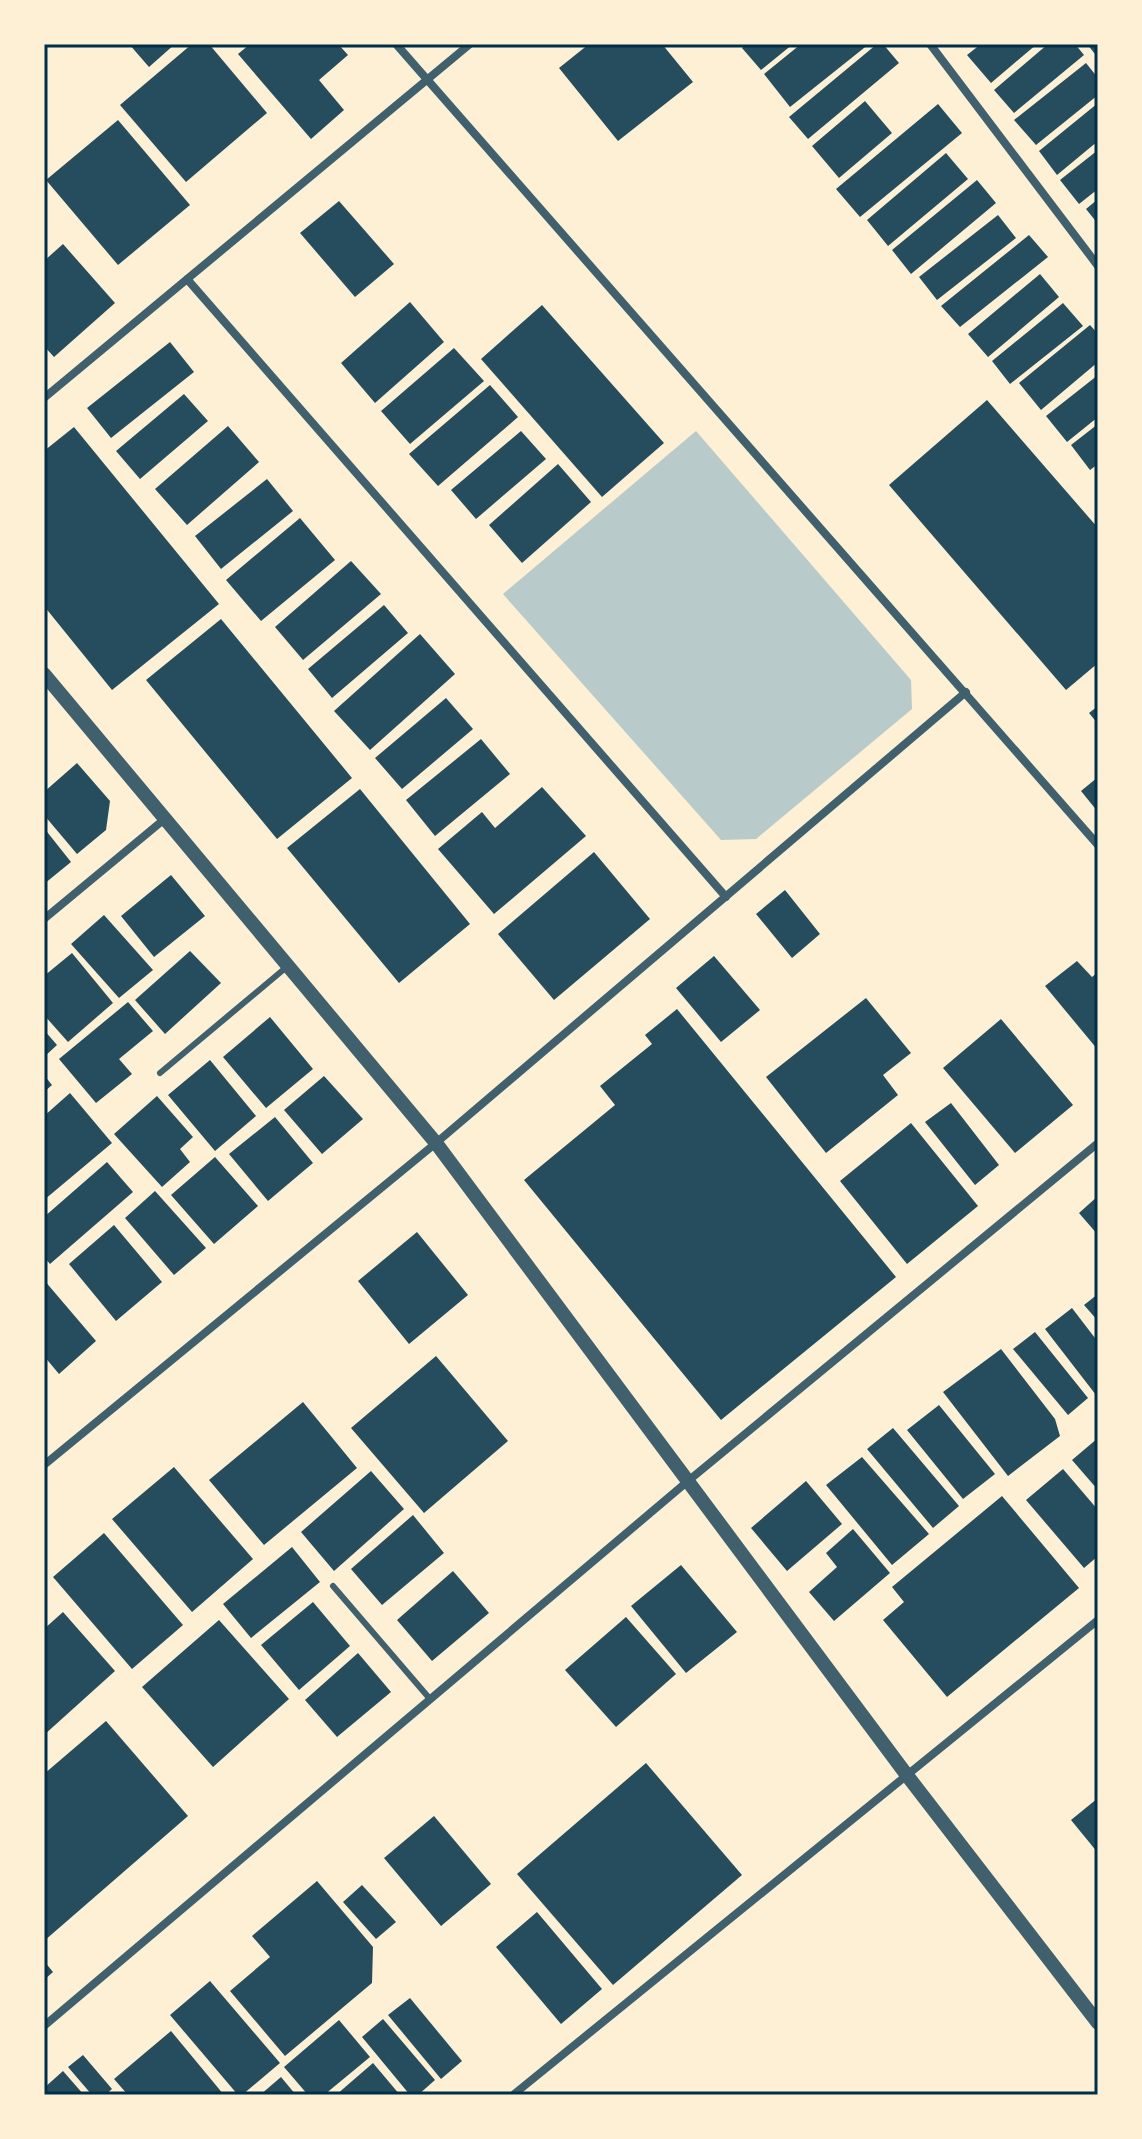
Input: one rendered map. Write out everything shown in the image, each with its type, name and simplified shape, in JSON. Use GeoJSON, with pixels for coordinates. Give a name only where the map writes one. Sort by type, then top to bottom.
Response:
{"type":"FeatureCollection","features":[{"type":"Feature","properties":{"kind":"street"},"geometry":{"type":"LineString","coordinates":[[396,44],[1098,845]]}},
{"type":"Feature","properties":{"kind":"street"},"geometry":{"type":"LineString","coordinates":[[44,398],[470,44]]}},
{"type":"Feature","properties":{"kind":"street"},"geometry":{"type":"LineString","coordinates":[[930,44],[1098,266]]}},
{"type":"Feature","properties":{"kind":"street"},"geometry":{"type":"LineString","coordinates":[[187,279],[726,897]]}},
{"type":"Feature","properties":{"kind":"street"},"geometry":{"type":"LineString","coordinates":[[44,674],[167,817],[436,1143],[906,1774],[1098,2023]]}},
{"type":"Feature","properties":{"kind":"street"},"geometry":{"type":"LineString","coordinates":[[44,1465],[436,1143],[966,692]]}},
{"type":"Feature","properties":{"kind":"street"},"geometry":{"type":"LineString","coordinates":[[44,919],[167,817]]}},
{"type":"Feature","properties":{"kind":"street"},"geometry":{"type":"LineString","coordinates":[[44,2026],[688,1481],[1098,1143]]}},
{"type":"Feature","properties":{"kind":"street"},"geometry":{"type":"LineString","coordinates":[[513,2095],[1098,1620]]}},
{"type":"Feature","properties":{"kind":"lane"},"geometry":{"type":"LineString","coordinates":[[160,1073],[289,965]]}},
{"type":"Feature","properties":{"kind":"lane"},"geometry":{"type":"LineString","coordinates":[[333,1586],[430,1699]]}},
{"type":"Feature","properties":{"kind":"shaded area"},"geometry":{"type":"Polygon","coordinates":[[[696,431],[911,680],[912,709],[756,839],[721,840],[503,594],[696,431]]]}},
{"type":"Feature","properties":{"kind":"building"},"geometry":{"type":"Polygon","coordinates":[[[129,44],[175,44],[149,67],[129,44]]]}},
{"type":"Feature","properties":{"kind":"building"},"geometry":{"type":"Polygon","coordinates":[[[192,44],[209,44],[267,113],[186,182],[120,105],[192,44]]]}},
{"type":"Feature","properties":{"kind":"building"},"geometry":{"type":"Polygon","coordinates":[[[250,44],[338,44],[348,55],[319,80],[344,110],[311,139],[238,54],[250,44]]]}},
{"type":"Feature","properties":{"kind":"building"},"geometry":{"type":"Polygon","coordinates":[[[589,44],[662,44],[693,82],[618,141],[559,68],[589,44]]]}},
{"type":"Feature","properties":{"kind":"building"},"geometry":{"type":"Polygon","coordinates":[[[746,44],[793,44],[761,70],[742,48],[746,44]]]}},
{"type":"Feature","properties":{"kind":"building"},"geometry":{"type":"Polygon","coordinates":[[[801,44],[869,44],[790,107],[764,74],[801,44]]]}},
{"type":"Feature","properties":{"kind":"building"},"geometry":{"type":"Polygon","coordinates":[[[877,44],[883,44],[899,63],[808,139],[789,117],[877,44]]]}},
{"type":"Feature","properties":{"kind":"building"},"geometry":{"type":"Polygon","coordinates":[[[981,44],[1037,44],[991,83],[967,55],[981,44]]]}},
{"type":"Feature","properties":{"kind":"building"},"geometry":{"type":"Polygon","coordinates":[[[1048,44],[1075,44],[1084,55],[1014,113],[994,90],[1048,44]]]}},
{"type":"Feature","properties":{"kind":"building"},"geometry":{"type":"Polygon","coordinates":[[[1087,44],[1098,44],[1098,51],[1095,54],[1087,44]]]}},
{"type":"Feature","properties":{"kind":"building"},"geometry":{"type":"Polygon","coordinates":[[[1086,63],[1098,78],[1098,95],[1036,145],[1014,120],[1086,63]]]}},
{"type":"Feature","properties":{"kind":"building"},"geometry":{"type":"Polygon","coordinates":[[[865,101],[892,133],[839,178],[812,146],[865,101]]]}},
{"type":"Feature","properties":{"kind":"building"},"geometry":{"type":"Polygon","coordinates":[[[1098,103],[1098,141],[1057,175],[1039,151],[1098,103]]]}},
{"type":"Feature","properties":{"kind":"building"},"geometry":{"type":"Polygon","coordinates":[[[938,104],[962,133],[860,217],[836,189],[938,104]]]}},
{"type":"Feature","properties":{"kind":"building"},"geometry":{"type":"Polygon","coordinates":[[[118,120],[190,205],[118,265],[46,180],[118,120]]]}},
{"type":"Feature","properties":{"kind":"building"},"geometry":{"type":"Polygon","coordinates":[[[1098,150],[1098,189],[1079,204],[1060,180],[1098,150]]]}},
{"type":"Feature","properties":{"kind":"building"},"geometry":{"type":"Polygon","coordinates":[[[946,153],[968,179],[888,246],[867,220],[946,153]]]}},
{"type":"Feature","properties":{"kind":"building"},"geometry":{"type":"Polygon","coordinates":[[[977,180],[996,203],[911,274],[892,250],[977,180]]]}},
{"type":"Feature","properties":{"kind":"building"},"geometry":{"type":"Polygon","coordinates":[[[1098,199],[1098,224],[1086,209],[1098,199]]]}},
{"type":"Feature","properties":{"kind":"building"},"geometry":{"type":"Polygon","coordinates":[[[339,201],[394,264],[355,297],[300,233],[339,201]]]}},
{"type":"Feature","properties":{"kind":"building"},"geometry":{"type":"Polygon","coordinates":[[[998,215],[1016,238],[937,300],[919,277],[998,215]]]}},
{"type":"Feature","properties":{"kind":"building"},"geometry":{"type":"Polygon","coordinates":[[[1029,235],[1048,257],[960,327],[941,306],[1029,235]]]}},
{"type":"Feature","properties":{"kind":"building"},"geometry":{"type":"Polygon","coordinates":[[[63,244],[115,303],[54,357],[44,346],[44,261],[63,244]]]}},
{"type":"Feature","properties":{"kind":"building"},"geometry":{"type":"Polygon","coordinates":[[[1040,274],[1059,297],[988,357],[968,334],[1040,274]]]}},
{"type":"Feature","properties":{"kind":"building"},"geometry":{"type":"Polygon","coordinates":[[[410,302],[444,342],[375,403],[341,363],[410,302]]]}},
{"type":"Feature","properties":{"kind":"building"},"geometry":{"type":"Polygon","coordinates":[[[1063,303],[1083,326],[1010,384],[992,361],[1063,303]]]}},
{"type":"Feature","properties":{"kind":"building"},"geometry":{"type":"Polygon","coordinates":[[[542,305],[664,443],[602,497],[481,359],[542,305]]]}},
{"type":"Feature","properties":{"kind":"building"},"geometry":{"type":"Polygon","coordinates":[[[1090,325],[1098,334],[1098,362],[1041,410],[1019,383],[1090,325]]]}},
{"type":"Feature","properties":{"kind":"building"},"geometry":{"type":"Polygon","coordinates":[[[170,342],[194,372],[111,438],[87,408],[170,342]]]}},
{"type":"Feature","properties":{"kind":"building"},"geometry":{"type":"Polygon","coordinates":[[[454,348],[484,381],[410,444],[381,411],[454,348]]]}},
{"type":"Feature","properties":{"kind":"building"},"geometry":{"type":"Polygon","coordinates":[[[1098,375],[1098,417],[1067,442],[1046,416],[1098,375]]]}},
{"type":"Feature","properties":{"kind":"building"},"geometry":{"type":"Polygon","coordinates":[[[490,385],[518,417],[438,486],[409,454],[490,385]]]}},
{"type":"Feature","properties":{"kind":"building"},"geometry":{"type":"Polygon","coordinates":[[[184,394],[208,421],[140,479],[116,451],[184,394]]]}},
{"type":"Feature","properties":{"kind":"building"},"geometry":{"type":"Polygon","coordinates":[[[987,400],[1098,528],[1098,663],[1066,690],[889,485],[987,400]]]}},
{"type":"Feature","properties":{"kind":"building"},"geometry":{"type":"Polygon","coordinates":[[[1098,424],[1098,464],[1090,470],[1071,445],[1098,424]]]}},
{"type":"Feature","properties":{"kind":"building"},"geometry":{"type":"Polygon","coordinates":[[[228,426],[259,462],[187,525],[155,489],[228,426]]]}},
{"type":"Feature","properties":{"kind":"building"},"geometry":{"type":"Polygon","coordinates":[[[74,427],[219,604],[112,690],[44,606],[44,451],[74,427]]]}},
{"type":"Feature","properties":{"kind":"building"},"geometry":{"type":"Polygon","coordinates":[[[521,431],[546,459],[476,519],[451,490],[521,431]]]}},
{"type":"Feature","properties":{"kind":"building"},"geometry":{"type":"Polygon","coordinates":[[[558,464],[591,502],[522,563],[489,525],[558,464]]]}},
{"type":"Feature","properties":{"kind":"building"},"geometry":{"type":"Polygon","coordinates":[[[267,479],[293,511],[221,569],[195,536],[267,479]]]}},
{"type":"Feature","properties":{"kind":"building"},"geometry":{"type":"Polygon","coordinates":[[[300,518],[335,560],[261,621],[226,580],[300,518]]]}},
{"type":"Feature","properties":{"kind":"building"},"geometry":{"type":"Polygon","coordinates":[[[351,561],[381,594],[303,660],[275,627],[351,561]]]}},
{"type":"Feature","properties":{"kind":"building"},"geometry":{"type":"Polygon","coordinates":[[[384,605],[408,633],[332,698],[308,669],[384,605]]]}},
{"type":"Feature","properties":{"kind":"building"},"geometry":{"type":"Polygon","coordinates":[[[221,619],[352,778],[277,839],[146,680],[221,619]]]}},
{"type":"Feature","properties":{"kind":"building"},"geometry":{"type":"Polygon","coordinates":[[[420,634],[455,674],[370,750],[334,711],[420,634]]]}},
{"type":"Feature","properties":{"kind":"building"},"geometry":{"type":"Polygon","coordinates":[[[446,698],[473,729],[402,789],[375,758],[446,698]]]}},
{"type":"Feature","properties":{"kind":"building"},"geometry":{"type":"Polygon","coordinates":[[[1098,706],[1098,724],[1089,713],[1098,706]]]}},
{"type":"Feature","properties":{"kind":"building"},"geometry":{"type":"Polygon","coordinates":[[[481,739],[510,774],[435,836],[406,800],[481,739]]]}},
{"type":"Feature","properties":{"kind":"building"},"geometry":{"type":"Polygon","coordinates":[[[77,763],[110,801],[106,830],[77,854],[44,815],[44,792],[77,763]]]}},
{"type":"Feature","properties":{"kind":"building"},"geometry":{"type":"Polygon","coordinates":[[[1098,777],[1098,812],[1081,791],[1098,777]]]}},
{"type":"Feature","properties":{"kind":"building"},"geometry":{"type":"Polygon","coordinates":[[[542,787],[586,836],[494,914],[438,849],[482,812],[495,828],[542,787]]]}},
{"type":"Feature","properties":{"kind":"building"},"geometry":{"type":"Polygon","coordinates":[[[360,789],[470,924],[399,983],[287,848],[360,789]]]}},
{"type":"Feature","properties":{"kind":"building"},"geometry":{"type":"Polygon","coordinates":[[[44,828],[71,862],[44,884],[44,828]]]}},
{"type":"Feature","properties":{"kind":"building"},"geometry":{"type":"Polygon","coordinates":[[[594,852],[650,919],[554,1000],[498,934],[594,852]]]}},
{"type":"Feature","properties":{"kind":"building"},"geometry":{"type":"Polygon","coordinates":[[[171,875],[205,916],[154,957],[121,916],[171,875]]]}},
{"type":"Feature","properties":{"kind":"building"},"geometry":{"type":"Polygon","coordinates":[[[785,890],[820,934],[792,958],[756,914],[785,890]]]}},
{"type":"Feature","properties":{"kind":"building"},"geometry":{"type":"Polygon","coordinates":[[[104,915],[153,970],[119,998],[71,944],[104,915]]]}},
{"type":"Feature","properties":{"kind":"building"},"geometry":{"type":"Polygon","coordinates":[[[190,951],[221,983],[165,1034],[135,1000],[190,951]]]}},
{"type":"Feature","properties":{"kind":"building"},"geometry":{"type":"Polygon","coordinates":[[[72,953],[113,1003],[68,1042],[44,1015],[44,976],[72,953]]]}},
{"type":"Feature","properties":{"kind":"building"},"geometry":{"type":"Polygon","coordinates":[[[714,956],[760,1010],[721,1042],[676,988],[714,956]]]}},
{"type":"Feature","properties":{"kind":"building"},"geometry":{"type":"Polygon","coordinates":[[[1077,961],[1092,977],[1098,972],[1098,1050],[1045,986],[1077,961]]]}},
{"type":"Feature","properties":{"kind":"building"},"geometry":{"type":"Polygon","coordinates":[[[866,998],[911,1053],[883,1075],[898,1095],[826,1153],[766,1077],[866,998]]]}},
{"type":"Feature","properties":{"kind":"building"},"geometry":{"type":"Polygon","coordinates":[[[128,1002],[153,1031],[119,1059],[132,1074],[96,1103],[59,1059],[128,1002]]]}},
{"type":"Feature","properties":{"kind":"building"},"geometry":{"type":"Polygon","coordinates":[[[677,1009],[896,1277],[721,1420],[524,1180],[615,1105],[600,1086],[652,1044],[645,1035],[677,1009]]]}},
{"type":"Feature","properties":{"kind":"building"},"geometry":{"type":"Polygon","coordinates":[[[270,1017],[313,1069],[266,1108],[223,1057],[270,1017]]]}},
{"type":"Feature","properties":{"kind":"building"},"geometry":{"type":"Polygon","coordinates":[[[1001,1019],[1073,1105],[1015,1153],[943,1068],[1001,1019]]]}},
{"type":"Feature","properties":{"kind":"building"},"geometry":{"type":"Polygon","coordinates":[[[44,1030],[57,1045],[44,1057],[44,1030]]]}},
{"type":"Feature","properties":{"kind":"building"},"geometry":{"type":"Polygon","coordinates":[[[210,1060],[256,1116],[215,1151],[168,1095],[210,1060]]]}},
{"type":"Feature","properties":{"kind":"building"},"geometry":{"type":"Polygon","coordinates":[[[44,1075],[52,1085],[44,1092],[44,1075]]]}},
{"type":"Feature","properties":{"kind":"building"},"geometry":{"type":"Polygon","coordinates":[[[324,1076],[363,1119],[322,1154],[284,1110],[324,1076]]]}},
{"type":"Feature","properties":{"kind":"building"},"geometry":{"type":"Polygon","coordinates":[[[70,1093],[112,1143],[44,1200],[44,1116],[70,1093]]]}},
{"type":"Feature","properties":{"kind":"building"},"geometry":{"type":"Polygon","coordinates":[[[157,1096],[193,1137],[180,1149],[190,1162],[162,1187],[114,1134],[157,1096]]]}},
{"type":"Feature","properties":{"kind":"building"},"geometry":{"type":"Polygon","coordinates":[[[951,1103],[999,1165],[975,1185],[925,1122],[951,1103]]]}},
{"type":"Feature","properties":{"kind":"building"},"geometry":{"type":"Polygon","coordinates":[[[275,1117],[313,1163],[268,1201],[229,1154],[275,1117]]]}},
{"type":"Feature","properties":{"kind":"building"},"geometry":{"type":"Polygon","coordinates":[[[911,1123],[978,1206],[907,1264],[840,1181],[911,1123]]]}},
{"type":"Feature","properties":{"kind":"building"},"geometry":{"type":"Polygon","coordinates":[[[215,1157],[258,1206],[214,1244],[171,1195],[215,1157]]]}},
{"type":"Feature","properties":{"kind":"building"},"geometry":{"type":"Polygon","coordinates":[[[107,1162],[133,1192],[50,1264],[44,1257],[44,1217],[107,1162]]]}},
{"type":"Feature","properties":{"kind":"building"},"geometry":{"type":"Polygon","coordinates":[[[155,1191],[206,1248],[174,1275],[125,1218],[155,1191]]]}},
{"type":"Feature","properties":{"kind":"building"},"geometry":{"type":"Polygon","coordinates":[[[1098,1196],[1098,1235],[1079,1213],[1098,1196]]]}},
{"type":"Feature","properties":{"kind":"building"},"geometry":{"type":"Polygon","coordinates":[[[114,1225],[162,1282],[116,1321],[69,1264],[114,1225]]]}},
{"type":"Feature","properties":{"kind":"building"},"geometry":{"type":"Polygon","coordinates":[[[417,1232],[468,1295],[409,1344],[358,1281],[417,1232]]]}},
{"type":"Feature","properties":{"kind":"building"},"geometry":{"type":"Polygon","coordinates":[[[44,1280],[96,1341],[59,1374],[44,1356],[44,1280]]]}},
{"type":"Feature","properties":{"kind":"building"},"geometry":{"type":"Polygon","coordinates":[[[1098,1294],[1098,1321],[1084,1305],[1098,1294]]]}},
{"type":"Feature","properties":{"kind":"building"},"geometry":{"type":"Polygon","coordinates":[[[1072,1308],[1098,1342],[1096,1395],[1045,1329],[1072,1308]]]}},
{"type":"Feature","properties":{"kind":"building"},"geometry":{"type":"Polygon","coordinates":[[[1035,1332],[1088,1398],[1068,1415],[1013,1349],[1035,1332]]]}},
{"type":"Feature","properties":{"kind":"building"},"geometry":{"type":"Polygon","coordinates":[[[1001,1349],[1055,1419],[1060,1436],[1008,1476],[943,1392],[1001,1349]]]}},
{"type":"Feature","properties":{"kind":"building"},"geometry":{"type":"Polygon","coordinates":[[[436,1356],[508,1441],[424,1513],[351,1428],[436,1356]]]}},
{"type":"Feature","properties":{"kind":"building"},"geometry":{"type":"Polygon","coordinates":[[[303,1402],[357,1468],[264,1545],[209,1480],[303,1402]]]}},
{"type":"Feature","properties":{"kind":"building"},"geometry":{"type":"Polygon","coordinates":[[[939,1405],[995,1474],[963,1499],[907,1430],[939,1405]]]}},
{"type":"Feature","properties":{"kind":"building"},"geometry":{"type":"Polygon","coordinates":[[[893,1428],[959,1506],[933,1528],[867,1449],[893,1428]]]}},
{"type":"Feature","properties":{"kind":"building"},"geometry":{"type":"Polygon","coordinates":[[[1098,1438],[1098,1490],[1072,1460],[1098,1438]]]}},
{"type":"Feature","properties":{"kind":"building"},"geometry":{"type":"Polygon","coordinates":[[[862,1457],[929,1534],[892,1565],[826,1485],[862,1457]]]}},
{"type":"Feature","properties":{"kind":"building"},"geometry":{"type":"Polygon","coordinates":[[[174,1467],[253,1559],[192,1612],[112,1519],[174,1467]]]}},
{"type":"Feature","properties":{"kind":"building"},"geometry":{"type":"Polygon","coordinates":[[[1063,1469],[1098,1510],[1098,1556],[1084,1568],[1026,1500],[1063,1469]]]}},
{"type":"Feature","properties":{"kind":"building"},"geometry":{"type":"Polygon","coordinates":[[[371,1471],[404,1509],[334,1571],[301,1532],[371,1471]]]}},
{"type":"Feature","properties":{"kind":"building"},"geometry":{"type":"Polygon","coordinates":[[[806,1481],[842,1524],[787,1571],[751,1528],[806,1481]]]}},
{"type":"Feature","properties":{"kind":"building"},"geometry":{"type":"Polygon","coordinates":[[[1002,1496],[1079,1588],[947,1697],[883,1620],[904,1602],[892,1587],[1002,1496]]]}},
{"type":"Feature","properties":{"kind":"building"},"geometry":{"type":"Polygon","coordinates":[[[413,1515],[444,1553],[382,1605],[351,1569],[413,1515]]]}},
{"type":"Feature","properties":{"kind":"building"},"geometry":{"type":"Polygon","coordinates":[[[853,1529],[890,1573],[834,1621],[809,1592],[837,1567],[826,1553],[853,1529]]]}},
{"type":"Feature","properties":{"kind":"building"},"geometry":{"type":"Polygon","coordinates":[[[104,1533],[183,1625],[132,1669],[53,1577],[104,1533]]]}},
{"type":"Feature","properties":{"kind":"building"},"geometry":{"type":"Polygon","coordinates":[[[292,1547],[320,1582],[251,1638],[223,1604],[292,1547]]]}},
{"type":"Feature","properties":{"kind":"building"},"geometry":{"type":"Polygon","coordinates":[[[681,1565],[737,1632],[686,1673],[631,1606],[681,1565]]]}},
{"type":"Feature","properties":{"kind":"building"},"geometry":{"type":"Polygon","coordinates":[[[453,1571],[489,1613],[432,1661],[397,1620],[453,1571]]]}},
{"type":"Feature","properties":{"kind":"building"},"geometry":{"type":"Polygon","coordinates":[[[313,1602],[350,1646],[299,1690],[261,1645],[313,1602]]]}},
{"type":"Feature","properties":{"kind":"building"},"geometry":{"type":"Polygon","coordinates":[[[63,1612],[115,1671],[44,1735],[44,1629],[63,1612]]]}},
{"type":"Feature","properties":{"kind":"building"},"geometry":{"type":"Polygon","coordinates":[[[626,1617],[676,1674],[616,1727],[565,1670],[626,1617]]]}},
{"type":"Feature","properties":{"kind":"building"},"geometry":{"type":"Polygon","coordinates":[[[219,1620],[289,1699],[213,1767],[142,1687],[219,1620]]]}},
{"type":"Feature","properties":{"kind":"building"},"geometry":{"type":"Polygon","coordinates":[[[358,1653],[391,1692],[337,1737],[305,1700],[358,1653]]]}},
{"type":"Feature","properties":{"kind":"building"},"geometry":{"type":"Polygon","coordinates":[[[106,1721],[188,1816],[44,1941],[44,1774],[106,1721]]]}},
{"type":"Feature","properties":{"kind":"building"},"geometry":{"type":"Polygon","coordinates":[[[646,1763],[742,1875],[613,1985],[517,1874],[646,1763]]]}},
{"type":"Feature","properties":{"kind":"building"},"geometry":{"type":"Polygon","coordinates":[[[1098,1798],[1098,1853],[1071,1820],[1098,1798]]]}},
{"type":"Feature","properties":{"kind":"building"},"geometry":{"type":"Polygon","coordinates":[[[434,1816],[491,1884],[441,1926],[384,1858],[434,1816]]]}},
{"type":"Feature","properties":{"kind":"building"},"geometry":{"type":"Polygon","coordinates":[[[317,1881],[373,1947],[372,1983],[285,2056],[230,1991],[270,1957],[252,1936],[317,1881]]]}},
{"type":"Feature","properties":{"kind":"building"},"geometry":{"type":"Polygon","coordinates":[[[362,1885],[396,1922],[376,1939],[343,1902],[362,1885]]]}},
{"type":"Feature","properties":{"kind":"building"},"geometry":{"type":"Polygon","coordinates":[[[537,1912],[602,1989],[561,2024],[496,1947],[537,1912]]]}},
{"type":"Feature","properties":{"kind":"building"},"geometry":{"type":"Polygon","coordinates":[[[44,1961],[53,1972],[44,1980],[44,1961]]]}},
{"type":"Feature","properties":{"kind":"building"},"geometry":{"type":"Polygon","coordinates":[[[210,1981],[280,2063],[242,2095],[238,2095],[170,2015],[210,1981]]]}},
{"type":"Feature","properties":{"kind":"building"},"geometry":{"type":"Polygon","coordinates":[[[410,1998],[462,2061],[441,2079],[388,2015],[410,1998]]]}},
{"type":"Feature","properties":{"kind":"building"},"geometry":{"type":"Polygon","coordinates":[[[383,2019],[435,2080],[418,2095],[410,2095],[362,2037],[383,2019]]]}},
{"type":"Feature","properties":{"kind":"building"},"geometry":{"type":"Polygon","coordinates":[[[339,2020],[370,2057],[324,2095],[308,2095],[284,2067],[339,2020]]]}},
{"type":"Feature","properties":{"kind":"building"},"geometry":{"type":"Polygon","coordinates":[[[171,2031],[224,2095],[128,2095],[114,2079],[171,2031]]]}},
{"type":"Feature","properties":{"kind":"building"},"geometry":{"type":"Polygon","coordinates":[[[83,2055],[112,2089],[105,2095],[92,2095],[68,2067],[83,2055]]]}},
{"type":"Feature","properties":{"kind":"building"},"geometry":{"type":"Polygon","coordinates":[[[373,2063],[400,2095],[336,2095],[373,2063]]]}},
{"type":"Feature","properties":{"kind":"building"},"geometry":{"type":"Polygon","coordinates":[[[63,2071],[84,2095],[44,2095],[44,2088],[63,2071]]]}},
{"type":"Feature","properties":{"kind":"building"},"geometry":{"type":"Polygon","coordinates":[[[281,2077],[296,2095],[260,2095],[281,2077]]]}}]}
